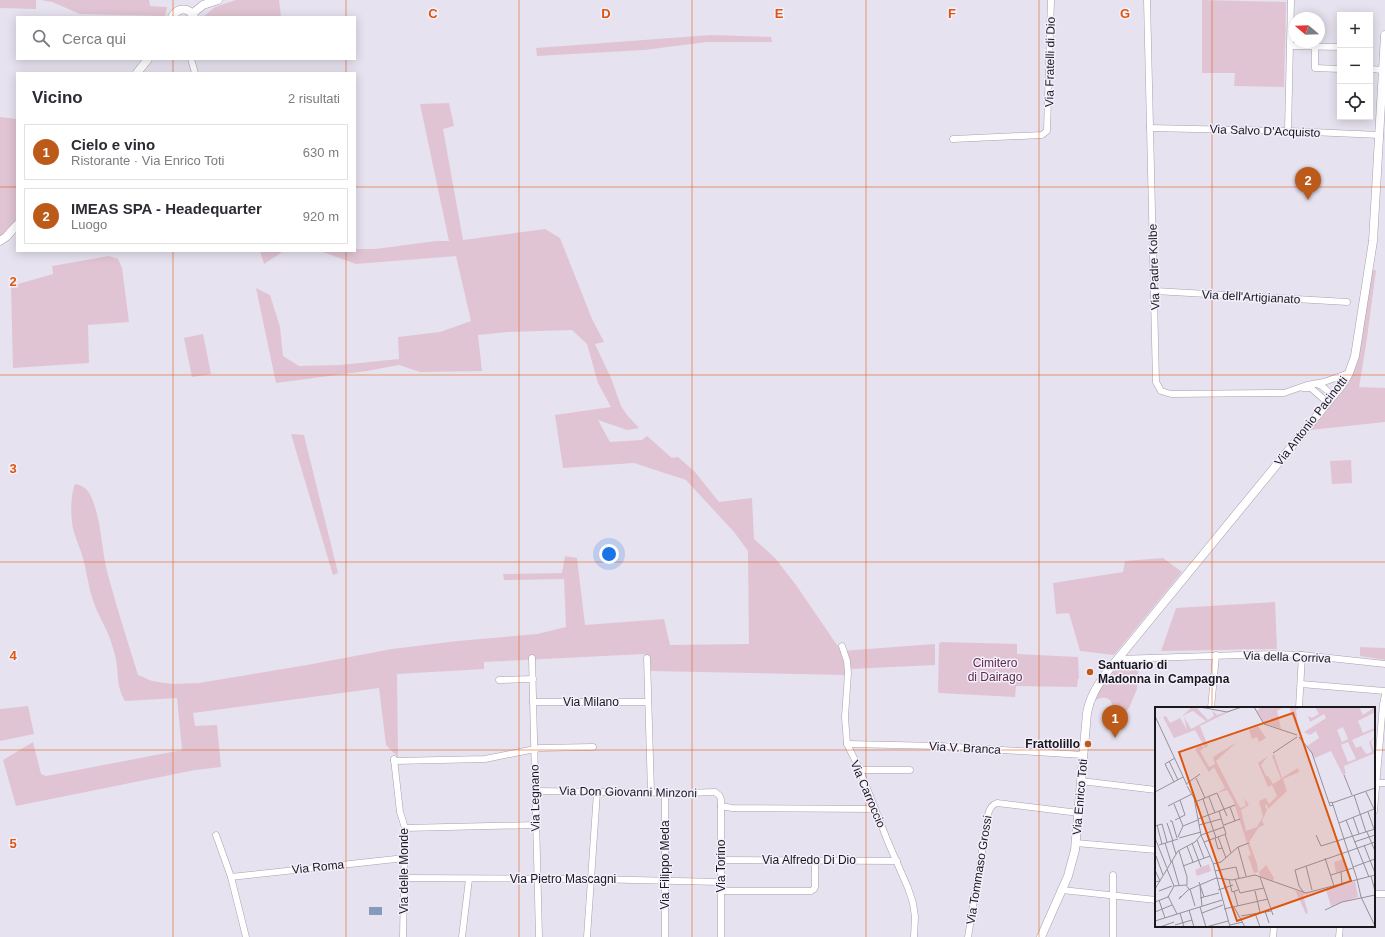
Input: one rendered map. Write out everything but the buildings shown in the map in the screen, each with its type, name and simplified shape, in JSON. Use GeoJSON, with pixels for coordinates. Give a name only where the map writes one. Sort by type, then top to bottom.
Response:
{"type":"FeatureCollection","features":[{"type":"Feature","properties":{"kind":"street"},"geometry":{"type":"LineString","coordinates":[[173,16],[176,12],[183,9],[193,16],[202,5],[218,0]]}},
{"type":"Feature","properties":{"kind":"street","name":"Via Fratelli di Dio"},"geometry":{"type":"LineString","coordinates":[[953,139],[1042,135],[1047,131],[1051,0]]}},
{"type":"Feature","properties":{"kind":"street","name":"Via Padre Kolbe"},"geometry":{"type":"LineString","coordinates":[[1147,0],[1156,382],[1161,391],[1171,394],[1284,393],[1302,388],[1306,384],[1324,382],[1349,373]]}},
{"type":"Feature","properties":{"kind":"street"},"geometry":{"type":"LineString","coordinates":[[1291,0],[1291,12]]}},
{"type":"Feature","properties":{"kind":"street","name":"Via Antonio Pacinotti"},"geometry":{"type":"LineString","coordinates":[[1118,659],[1330,399],[1349,373],[1355,356],[1373,241],[1385,35]]}},
{"type":"Feature","properties":{"kind":"street"},"geometry":{"type":"LineString","coordinates":[[1325,46],[1337,47]]}},
{"type":"Feature","properties":{"kind":"street"},"geometry":{"type":"LineString","coordinates":[[1288,131],[1290,48]]}},
{"type":"Feature","properties":{"kind":"street"},"geometry":{"type":"LineString","coordinates":[[1315,48],[1315,68],[1337,69]]}},
{"type":"Feature","properties":{"kind":"street"},"geometry":{"type":"LineString","coordinates":[[138,72],[147,60]]}},
{"type":"Feature","properties":{"kind":"street"},"geometry":{"type":"LineString","coordinates":[[191,60],[195,72]]}},
{"type":"Feature","properties":{"kind":"street"},"geometry":{"type":"LineString","coordinates":[[1373,69],[1383,70]]}},
{"type":"Feature","properties":{"kind":"street","name":"Via Salvo D'Acquisto"},"geometry":{"type":"LineString","coordinates":[[1150,128],[1380,135]]}},
{"type":"Feature","properties":{"kind":"street"},"geometry":{"type":"LineString","coordinates":[[0,241],[16,226]]}},
{"type":"Feature","properties":{"kind":"street","name":"Via dell'Artigianato"},"geometry":{"type":"LineString","coordinates":[[1155,291],[1347,302]]}},
{"type":"Feature","properties":{"kind":"street"},"geometry":{"type":"LineString","coordinates":[[1314,383],[1322,386],[1330,399]]}},
{"type":"Feature","properties":{"kind":"street"},"geometry":{"type":"LineString","coordinates":[[1302,388],[1311,388],[1330,399]]}},
{"type":"Feature","properties":{"kind":"street","name":"Via Carroccio"},"geometry":{"type":"LineString","coordinates":[[842,646],[848,673],[845,717],[847,744],[860,770],[913,902],[915,916],[914,937]]}},
{"type":"Feature","properties":{"kind":"street","name":"Via della Corriva"},"geometry":{"type":"LineString","coordinates":[[1118,659],[1273,654],[1302,655],[1385,664]]}},
{"type":"Feature","properties":{"kind":"street"},"geometry":{"type":"LineString","coordinates":[[1212,707],[1216,655]]}},
{"type":"Feature","properties":{"kind":"street"},"geometry":{"type":"LineString","coordinates":[[1299,707],[1302,655]]}},
{"type":"Feature","properties":{"kind":"street","name":"Via Legnano"},"geometry":{"type":"LineString","coordinates":[[532,658],[539,937]]}},
{"type":"Feature","properties":{"kind":"street"},"geometry":{"type":"LineString","coordinates":[[647,658],[651,792]]}},
{"type":"Feature","properties":{"kind":"street","name":"Via Enrico Toti"},"geometry":{"type":"LineString","coordinates":[[1041,937],[1072,867],[1079,813],[1087,713],[1090,700],[1094,690],[1118,659]]}},
{"type":"Feature","properties":{"kind":"street"},"geometry":{"type":"LineString","coordinates":[[499,680],[532,679]]}},
{"type":"Feature","properties":{"kind":"street"},"geometry":{"type":"LineString","coordinates":[[1301,684],[1385,693],[1377,743],[1375,797]]}},
{"type":"Feature","properties":{"kind":"street","name":"Via Milano"},"geometry":{"type":"LineString","coordinates":[[533,702],[648,702]]}},
{"type":"Feature","properties":{"kind":"street","name":"Via V. Branca"},"geometry":{"type":"LineString","coordinates":[[847,744],[940,746],[1083,755]]}},
{"type":"Feature","properties":{"kind":"street"},"geometry":{"type":"LineString","coordinates":[[534,750],[540,748],[593,748]]}},
{"type":"Feature","properties":{"kind":"street","name":"Via delle Monde"},"geometry":{"type":"LineString","coordinates":[[403,937],[405,828],[400,812],[394,760],[485,758],[534,750]]}},
{"type":"Feature","properties":{"kind":"street"},"geometry":{"type":"LineString","coordinates":[[860,770],[910,770]]}},
{"type":"Feature","properties":{"kind":"street"},"geometry":{"type":"LineString","coordinates":[[1081,782],[1155,790]]}},
{"type":"Feature","properties":{"kind":"street"},"geometry":{"type":"LineString","coordinates":[[1376,783],[1385,783]]}},
{"type":"Feature","properties":{"kind":"street","name":"Via Don Giovanni Minzoni"},"geometry":{"type":"LineString","coordinates":[[535,791],[665,793],[715,792],[720,794]]}},
{"type":"Feature","properties":{"kind":"street"},"geometry":{"type":"LineString","coordinates":[[587,937],[597,792]]}},
{"type":"Feature","properties":{"kind":"street","name":"Via Filippo Meda"},"geometry":{"type":"LineString","coordinates":[[665,793],[665,937]]}},
{"type":"Feature","properties":{"kind":"street","name":"Via Torino"},"geometry":{"type":"LineString","coordinates":[[720,794],[721,937]]}},
{"type":"Feature","properties":{"kind":"street","name":"Via Tommaso Grossi"},"geometry":{"type":"LineString","coordinates":[[968,937],[989,809],[992,805],[996,803],[1079,813]]}},
{"type":"Feature","properties":{"kind":"street"},"geometry":{"type":"LineString","coordinates":[[721,806],[732,808],[875,809]]}},
{"type":"Feature","properties":{"kind":"street"},"geometry":{"type":"LineString","coordinates":[[405,828],[536,825]]}},
{"type":"Feature","properties":{"kind":"street"},"geometry":{"type":"LineString","coordinates":[[216,835],[231,877],[246,937]]}},
{"type":"Feature","properties":{"kind":"street"},"geometry":{"type":"LineString","coordinates":[[1076,843],[1155,850]]}},
{"type":"Feature","properties":{"kind":"street","name":"Via Roma"},"geometry":{"type":"LineString","coordinates":[[231,877],[405,858]]}},
{"type":"Feature","properties":{"kind":"street","name":"Via Alfredo Di Dio"},"geometry":{"type":"LineString","coordinates":[[721,860],[897,861]]}},
{"type":"Feature","properties":{"kind":"street"},"geometry":{"type":"LineString","coordinates":[[721,891],[811,891],[815,887],[815,860]]}},
{"type":"Feature","properties":{"kind":"street"},"geometry":{"type":"LineString","coordinates":[[1113,875],[1113,937]]}},
{"type":"Feature","properties":{"kind":"street","name":"Via Pietro Mascagni"},"geometry":{"type":"LineString","coordinates":[[405,878],[590,879],[721,882]]}},
{"type":"Feature","properties":{"kind":"street"},"geometry":{"type":"LineString","coordinates":[[462,937],[469,879]]}},
{"type":"Feature","properties":{"kind":"street"},"geometry":{"type":"LineString","coordinates":[[1062,890],[1155,900]]}},
{"type":"Feature","properties":{"kind":"street"},"geometry":{"type":"LineString","coordinates":[[1273,937],[1274,927]]}},
{"type":"Feature","properties":{"kind":"street"},"geometry":{"type":"LineString","coordinates":[[1339,937],[1340,927]]}},
{"type":"Feature","properties":{"kind":"green space"},"geometry":{"type":"Polygon","coordinates":[[[0,0],[36,0],[36,9],[0,8],[0,0]]]}},
{"type":"Feature","properties":{"kind":"green space"},"geometry":{"type":"Polygon","coordinates":[[[41,0],[149,0],[150,6],[167,7],[165,16],[80,14],[52,2],[41,0]]]}},
{"type":"Feature","properties":{"kind":"green space"},"geometry":{"type":"Polygon","coordinates":[[[236,0],[279,0],[281,16],[204,16],[215,7],[236,0]]]}},
{"type":"Feature","properties":{"kind":"green space"},"geometry":{"type":"Polygon","coordinates":[[[1202,0],[1286,2],[1284,87],[1234,86],[1235,73],[1202,73],[1202,0]]]}},
{"type":"Feature","properties":{"kind":"green space"},"geometry":{"type":"Polygon","coordinates":[[[711,35],[771,37],[772,42],[707,42],[644,50],[537,56],[536,48],[711,35]]]}},
{"type":"Feature","properties":{"kind":"green space"},"geometry":{"type":"Polygon","coordinates":[[[449,103],[454,126],[443,129],[463,240],[545,229],[560,238],[592,319],[604,342],[595,344],[611,378],[621,406],[639,428],[627,430],[598,420],[610,442],[642,440],[647,436],[672,458],[678,457],[695,472],[719,502],[752,498],[754,539],[775,558],[796,585],[841,651],[935,644],[935,665],[850,669],[846,675],[650,671],[650,666],[644,654],[484,662],[484,669],[397,674],[398,757],[386,745],[379,688],[193,713],[195,726],[217,725],[221,767],[195,770],[16,806],[3,760],[33,742],[41,774],[46,776],[182,750],[177,698],[125,701],[122,695],[114,651],[92,597],[84,561],[73,530],[71,502],[75,484],[82,486],[87,490],[94,504],[108,575],[138,675],[152,681],[174,684],[199,683],[392,649],[537,634],[566,627],[564,579],[504,580],[503,574],[562,573],[565,556],[577,558],[585,625],[664,619],[670,645],[749,644],[748,551],[734,532],[686,480],[634,463],[563,468],[555,415],[611,407],[598,383],[587,344],[572,330],[507,332],[478,335],[482,371],[420,372],[399,365],[367,371],[276,383],[256,288],[270,295],[280,327],[283,356],[299,366],[340,365],[399,359],[398,337],[440,332],[471,321],[456,256],[356,264],[323,252],[356,252],[356,249],[375,249],[436,241],[449,241],[420,104],[449,103]]]}},
{"type":"Feature","properties":{"kind":"green space"},"geometry":{"type":"Polygon","coordinates":[[[0,117],[16,119],[16,220],[5,234],[0,237],[0,117]]]}},
{"type":"Feature","properties":{"kind":"green space"},"geometry":{"type":"Polygon","coordinates":[[[260,252],[282,252],[264,264],[260,252]]]}},
{"type":"Feature","properties":{"kind":"green space"},"geometry":{"type":"Polygon","coordinates":[[[109,256],[118,259],[122,268],[129,322],[88,325],[89,363],[13,368],[11,286],[53,274],[52,266],[109,256]]]}},
{"type":"Feature","properties":{"kind":"green space"},"geometry":{"type":"Polygon","coordinates":[[[1370,270],[1376,270],[1359,387],[1385,388],[1385,422],[1310,430],[1349,383],[1360,349],[1370,270]]]}},
{"type":"Feature","properties":{"kind":"green space"},"geometry":{"type":"Polygon","coordinates":[[[203,334],[211,374],[192,377],[184,338],[203,334]]]}},
{"type":"Feature","properties":{"kind":"green space"},"geometry":{"type":"Polygon","coordinates":[[[291,434],[304,435],[338,573],[333,575],[291,434]]]}},
{"type":"Feature","properties":{"kind":"green space"},"geometry":{"type":"Polygon","coordinates":[[[1351,460],[1352,483],[1332,484],[1330,461],[1351,460]]]}},
{"type":"Feature","properties":{"kind":"green space"},"geometry":{"type":"Polygon","coordinates":[[[1163,558],[1182,572],[1114,655],[1080,651],[1069,613],[1056,614],[1053,583],[1123,572],[1125,561],[1163,558]]]}},
{"type":"Feature","properties":{"kind":"green space"},"geometry":{"type":"Polygon","coordinates":[[[1275,602],[1277,649],[1161,651],[1176,608],[1275,602]]]}},
{"type":"Feature","properties":{"kind":"green space","name":"Cimitero di Dairago"},"geometry":{"type":"Polygon","coordinates":[[[941,642],[1017,644],[1017,654],[1078,657],[1079,678],[1077,687],[1016,686],[1015,697],[939,693],[939,644],[941,642]]]}},
{"type":"Feature","properties":{"kind":"green space"},"geometry":{"type":"Polygon","coordinates":[[[1360,647],[1385,648],[1385,660],[1360,656],[1360,647]]]}},
{"type":"Feature","properties":{"kind":"green space"},"geometry":{"type":"Polygon","coordinates":[[[1133,661],[1133,663],[1139,663],[1137,689],[1129,708],[1118,720],[1111,719],[1112,707],[1110,700],[1107,698],[1102,698],[1094,701],[1098,690],[1120,662],[1133,661]]]}},
{"type":"Feature","properties":{"kind":"green space"},"geometry":{"type":"Polygon","coordinates":[[[28,706],[34,734],[0,741],[0,709],[28,706]]]}},
{"type":"Feature","properties":{"kind":"water"},"geometry":{"type":"Polygon","coordinates":[[[369,907],[382,907],[382,915],[369,915],[369,907]]]}},
{"type":"Feature","properties":{"kind":"place","name":"IMEAS SPA - Headequarter"},"geometry":{"type":"Point","coordinates":[1308,200]}},
{"type":"Feature","properties":{"kind":"place","name":"Santuario di Madonna in Campagna"},"geometry":{"type":"Point","coordinates":[1090,672]}},
{"type":"Feature","properties":{"kind":"place","name":"Cielo e vino"},"geometry":{"type":"Point","coordinates":[1115,738]}},
{"type":"Feature","properties":{"kind":"place","name":"Frattolillo"},"geometry":{"type":"Point","coordinates":[1088,744]}}]}
